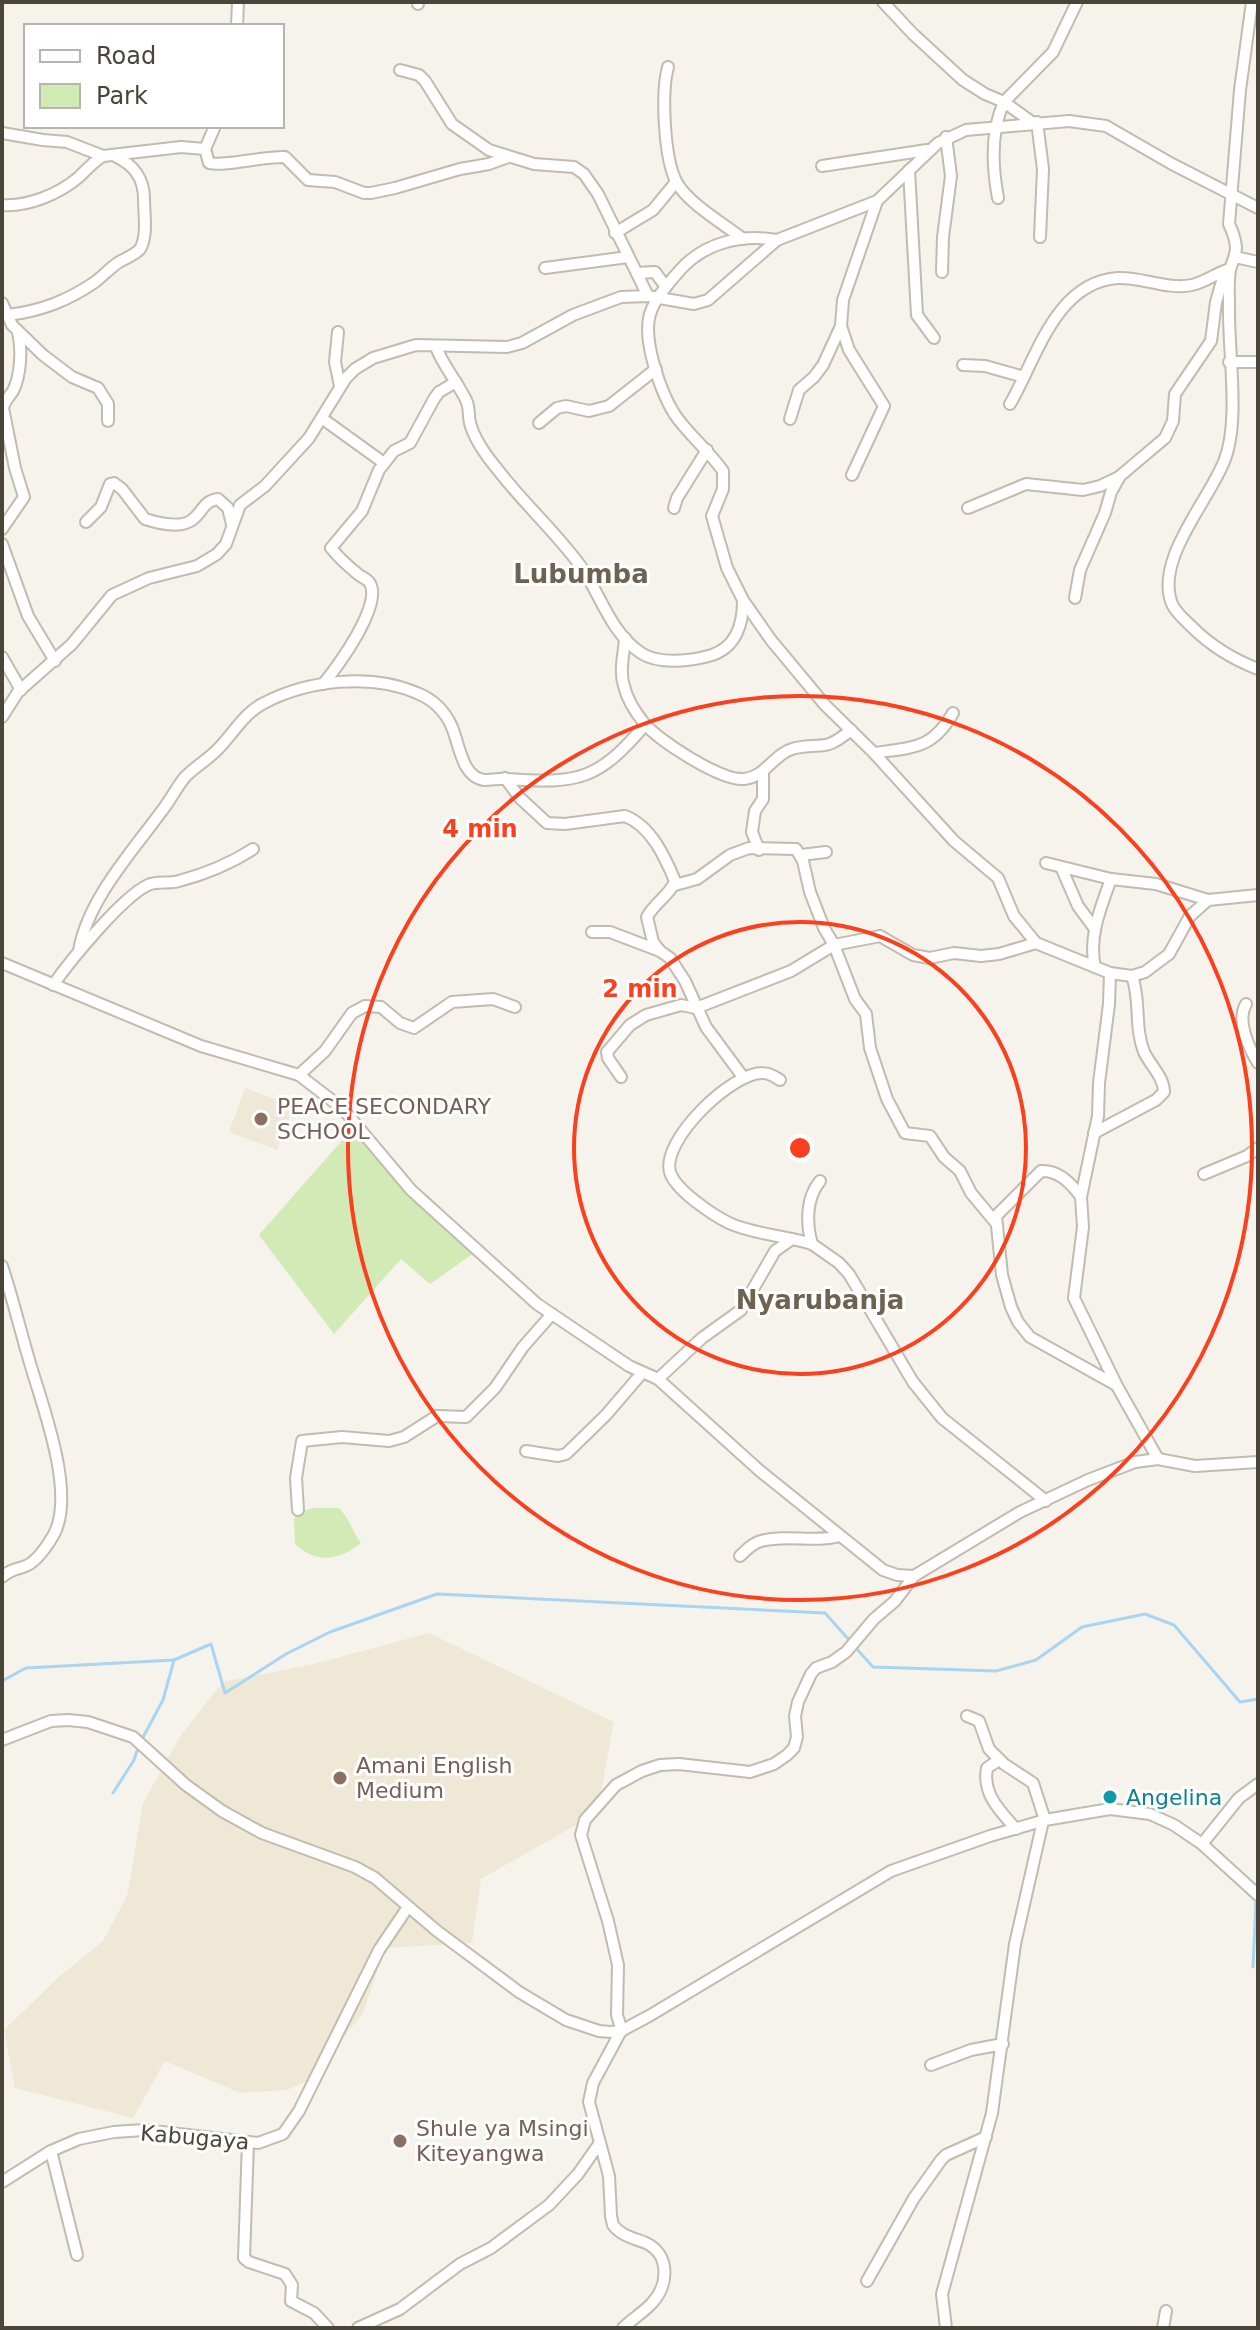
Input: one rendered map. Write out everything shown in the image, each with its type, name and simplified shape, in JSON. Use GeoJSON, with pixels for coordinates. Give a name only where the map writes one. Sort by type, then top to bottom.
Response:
{"type":"FeatureCollection","features":[{"type":"Feature","properties":{"kind":"street"},"geometry":{"type":"LineString","coordinates":[[237,24],[238,2]]}},
{"type":"Feature","properties":{"kind":"street"},"geometry":{"type":"LineString","coordinates":[[883,2],[963,80],[1035,122],[1043,169],[1040,237]]}},
{"type":"Feature","properties":{"kind":"street"},"geometry":{"type":"LineString","coordinates":[[998,198],[993,155],[1004,102],[1053,52],[1077,2]]}},
{"type":"Feature","properties":{"kind":"street"},"geometry":{"type":"LineString","coordinates":[[968,508],[1026,484],[1059,489],[1090,489],[1120,476],[1170,430],[1175,394],[1211,341],[1216,302],[1235,257],[1235,237],[1229,224],[1240,90],[1252,2]]}},
{"type":"Feature","properties":{"kind":"street"},"geometry":{"type":"LineString","coordinates":[[668,67],[663,92],[668,144],[676,182],[689,197],[743,239]]}},
{"type":"Feature","properties":{"kind":"street"},"geometry":{"type":"LineString","coordinates":[[400,70],[419,75],[452,124],[489,150],[534,164],[565,165],[584,174],[598,194],[637,273],[653,296],[649,319],[650,345],[656,369],[676,415],[723,471],[725,479],[712,516],[727,568],[743,600],[771,640],[825,705],[874,753],[954,841],[998,878],[1014,916],[1036,943],[1110,973],[1132,976],[1145,972],[1169,954],[1190,916],[1208,900]]}},
{"type":"Feature","properties":{"kind":"street"},"geometry":{"type":"LineString","coordinates":[[2,717],[21,690],[82,634],[112,595],[149,578],[208,561],[226,544],[240,505],[265,486],[323,419],[340,386],[355,369],[387,352],[416,345],[507,347],[573,315],[627,296],[653,296],[694,304],[708,300],[777,240],[877,201],[946,137],[966,130],[1069,121],[1106,126],[1258,208]]}},
{"type":"Feature","properties":{"kind":"street"},"geometry":{"type":"LineString","coordinates":[[214,128],[205,149],[206,160],[213,165],[249,158],[285,157],[308,180],[335,182],[364,193],[395,188],[508,157]]}},
{"type":"Feature","properties":{"kind":"street"},"geometry":{"type":"LineString","coordinates":[[2,133],[67,142],[133,167],[143,184],[145,229],[138,252],[117,263],[94,283],[50,308],[8,315]]}},
{"type":"Feature","properties":{"kind":"street"},"geometry":{"type":"LineString","coordinates":[[942,272],[951,176],[946,137]]}},
{"type":"Feature","properties":{"kind":"street"},"geometry":{"type":"LineString","coordinates":[[2,205],[15,206],[42,198],[79,177],[92,163],[109,156],[181,147],[205,149]]}},
{"type":"Feature","properties":{"kind":"street"},"geometry":{"type":"LineString","coordinates":[[822,166],[930,150]]}},
{"type":"Feature","properties":{"kind":"street"},"geometry":{"type":"LineString","coordinates":[[909,170],[917,315],[934,338]]}},
{"type":"Feature","properties":{"kind":"street"},"geometry":{"type":"LineString","coordinates":[[615,233],[653,210],[676,182]]}},
{"type":"Feature","properties":{"kind":"street"},"geometry":{"type":"LineString","coordinates":[[790,419],[799,390],[817,374],[841,326],[843,300],[877,201]]}},
{"type":"Feature","properties":{"kind":"street"},"geometry":{"type":"LineString","coordinates":[[653,296],[666,287],[695,254],[719,244],[758,236],[777,240]]}},
{"type":"Feature","properties":{"kind":"street"},"geometry":{"type":"LineString","coordinates":[[545,268],[628,257]]}},
{"type":"Feature","properties":{"kind":"street"},"geometry":{"type":"LineString","coordinates":[[1235,257],[1258,262]]}},
{"type":"Feature","properties":{"kind":"street"},"geometry":{"type":"LineString","coordinates":[[1228,270],[1231,421],[1226,456],[1216,481],[1175,554],[1169,592],[1177,611],[1205,641],[1258,669]]}},
{"type":"Feature","properties":{"kind":"street"},"geometry":{"type":"LineString","coordinates":[[1010,404],[1043,338],[1079,293],[1119,278],[1165,285],[1191,285],[1228,270]]}},
{"type":"Feature","properties":{"kind":"street"},"geometry":{"type":"LineString","coordinates":[[637,273],[655,272],[666,287]]}},
{"type":"Feature","properties":{"kind":"street"},"geometry":{"type":"LineString","coordinates":[[2,303],[21,343],[18,373],[3,408],[24,497],[2,529]]}},
{"type":"Feature","properties":{"kind":"street"},"geometry":{"type":"LineString","coordinates":[[841,326],[849,350],[884,406],[852,475]]}},
{"type":"Feature","properties":{"kind":"street"},"geometry":{"type":"LineString","coordinates":[[18,332],[72,377],[98,388],[108,404],[108,421]]}},
{"type":"Feature","properties":{"kind":"street"},"geometry":{"type":"LineString","coordinates":[[338,332],[335,362],[340,386]]}},
{"type":"Feature","properties":{"kind":"street"},"geometry":{"type":"LineString","coordinates":[[436,347],[467,402],[475,436],[495,467],[567,548],[625,638],[644,655],[681,660],[715,654],[726,648],[740,629],[743,600]]}},
{"type":"Feature","properties":{"kind":"street"},"geometry":{"type":"LineString","coordinates":[[1229,362],[1258,362]]}},
{"type":"Feature","properties":{"kind":"street"},"geometry":{"type":"LineString","coordinates":[[963,365],[985,366],[1024,377]]}},
{"type":"Feature","properties":{"kind":"street"},"geometry":{"type":"LineString","coordinates":[[539,423],[557,408],[574,406],[597,411],[609,406],[656,369]]}},
{"type":"Feature","properties":{"kind":"street"},"geometry":{"type":"LineString","coordinates":[[323,684],[343,660],[362,626],[372,592],[370,582],[331,548],[362,511],[384,463],[400,446],[410,443],[434,399],[456,382]]}},
{"type":"Feature","properties":{"kind":"street"},"geometry":{"type":"LineString","coordinates":[[323,419],[384,463]]}},
{"type":"Feature","properties":{"kind":"street"},"geometry":{"type":"LineString","coordinates":[[674,508],[707,450]]}},
{"type":"Feature","properties":{"kind":"street"},"geometry":{"type":"LineString","coordinates":[[1075,598],[1080,570],[1120,476]]}},
{"type":"Feature","properties":{"kind":"street"},"geometry":{"type":"LineString","coordinates":[[86,522],[101,507],[110,484],[114,483],[145,519],[185,524],[196,516],[207,501],[218,499],[228,508],[232,526]]}},
{"type":"Feature","properties":{"kind":"street"},"geometry":{"type":"LineString","coordinates":[[2,544],[28,616],[55,661]]}},
{"type":"Feature","properties":{"kind":"street"},"geometry":{"type":"LineString","coordinates":[[2,563],[13,572]]}},
{"type":"Feature","properties":{"kind":"street"},"geometry":{"type":"LineString","coordinates":[[625,638],[622,682],[645,725],[719,774],[741,779],[763,772],[783,753],[796,748],[825,747],[851,730]]}},
{"type":"Feature","properties":{"kind":"street"},"geometry":{"type":"LineString","coordinates":[[2,657],[21,690]]}},
{"type":"Feature","properties":{"kind":"street"},"geometry":{"type":"LineString","coordinates":[[79,951],[83,927],[142,834],[186,777],[217,750],[247,715],[263,703],[323,684],[384,683],[420,694],[442,710],[451,724],[469,771],[483,780],[580,778],[605,766],[645,725]]}},
{"type":"Feature","properties":{"kind":"street"},"geometry":{"type":"LineString","coordinates":[[874,753],[909,749],[928,742],[940,732],[953,713]]}},
{"type":"Feature","properties":{"kind":"street"},"geometry":{"type":"LineString","coordinates":[[759,850],[752,832],[755,811],[763,799],[763,772]]}},
{"type":"Feature","properties":{"kind":"street"},"geometry":{"type":"LineString","coordinates":[[505,778],[512,791],[547,823],[565,824],[617,816],[633,819],[657,845],[675,885]]}},
{"type":"Feature","properties":{"kind":"street"},"geometry":{"type":"LineString","coordinates":[[743,1077],[696,1008],[678,968],[653,942],[647,917],[659,899],[675,885],[697,879],[740,851],[792,848],[801,855],[810,892],[824,928],[855,999],[866,1014],[870,1048],[887,1099],[903,1131],[930,1136],[944,1157],[960,1171],[982,1208],[996,1223]]}},
{"type":"Feature","properties":{"kind":"street"},"geometry":{"type":"LineString","coordinates":[[53,985],[79,951],[147,886],[175,883],[224,866],[253,849]]}},
{"type":"Feature","properties":{"kind":"street"},"geometry":{"type":"LineString","coordinates":[[801,855],[826,852]]}},
{"type":"Feature","properties":{"kind":"street"},"geometry":{"type":"LineString","coordinates":[[1046,863],[1111,879],[1146,882],[1208,900],[1258,895]]}},
{"type":"Feature","properties":{"kind":"street"},"geometry":{"type":"LineString","coordinates":[[1061,867],[1078,906],[1095,929]]}},
{"type":"Feature","properties":{"kind":"street"},"geometry":{"type":"LineString","coordinates":[[1095,967],[1095,929],[1111,879]]}},
{"type":"Feature","properties":{"kind":"street"},"geometry":{"type":"LineString","coordinates":[[592,932],[610,932],[660,951]]}},
{"type":"Feature","properties":{"kind":"street"},"geometry":{"type":"LineString","coordinates":[[621,1077],[607,1052],[630,1025],[646,1015],[681,1005],[696,1008],[791,971],[834,945],[880,936],[913,955],[930,958],[954,953],[999,954],[1036,943]]}},
{"type":"Feature","properties":{"kind":"street"},"geometry":{"type":"LineString","coordinates":[[2,963],[201,1046],[299,1075],[343,1109],[411,1190],[509,1280],[552,1314],[629,1366],[658,1379],[760,1471],[883,1570],[914,1576]]}},
{"type":"Feature","properties":{"kind":"street"},"geometry":{"type":"LineString","coordinates":[[1110,973],[1099,1083],[1100,1105],[1081,1197],[1083,1227],[1074,1298],[1117,1386],[1158,1459]]}},
{"type":"Feature","properties":{"kind":"street"},"geometry":{"type":"LineString","coordinates":[[1094,1133],[1156,1100],[1164,1092],[1163,1083],[1142,1046],[1135,1006],[1138,992],[1132,976]]}},
{"type":"Feature","properties":{"kind":"street"},"geometry":{"type":"LineString","coordinates":[[299,1075],[325,1051],[352,1013],[365,1006],[381,1007],[400,1023],[414,1028],[452,1002],[493,999],[515,1007]]}},
{"type":"Feature","properties":{"kind":"street"},"geometry":{"type":"LineString","coordinates":[[1246,1004],[1242,1010],[1243,1021],[1249,1046],[1258,1063]]}},
{"type":"Feature","properties":{"kind":"street"},"geometry":{"type":"LineString","coordinates":[[780,1080],[763,1073],[743,1077],[728,1086],[674,1144],[668,1168],[672,1179],[710,1212],[732,1224],[812,1244],[839,1263],[849,1274],[913,1382],[942,1418],[1046,1501]]}},
{"type":"Feature","properties":{"kind":"street"},"geometry":{"type":"LineString","coordinates":[[1204,1174],[1247,1156],[1258,1148]]}},
{"type":"Feature","properties":{"kind":"street"},"geometry":{"type":"LineString","coordinates":[[1081,1197],[1069,1182],[1048,1170],[1041,1171],[1000,1211],[996,1223],[1006,1291],[1018,1322],[1030,1337],[1117,1386]]}},
{"type":"Feature","properties":{"kind":"street"},"geometry":{"type":"LineString","coordinates":[[812,1244],[808,1212],[814,1189],[820,1181]]}},
{"type":"Feature","properties":{"kind":"street"},"geometry":{"type":"LineString","coordinates":[[658,1379],[702,1338],[741,1310],[775,1251],[792,1239]]}},
{"type":"Feature","properties":{"kind":"street"},"geometry":{"type":"LineString","coordinates":[[2,1266],[54,1438],[61,1497],[58,1525],[41,1552],[27,1566],[10,1570],[2,1577]]}},
{"type":"Feature","properties":{"kind":"street"},"geometry":{"type":"LineString","coordinates":[[298,1510],[296,1478],[302,1441],[342,1437],[389,1441],[404,1437],[437,1416],[466,1417],[495,1388],[523,1347],[552,1314]]}},
{"type":"Feature","properties":{"kind":"street"},"geometry":{"type":"LineString","coordinates":[[526,1451],[547,1455],[566,1454],[606,1415],[642,1373]]}},
{"type":"Feature","properties":{"kind":"street"},"geometry":{"type":"LineString","coordinates":[[623,2328],[658,2295],[664,2262],[655,2248],[617,2231],[613,2225],[609,2176],[590,2114],[590,2094],[621,2031],[617,2015],[618,1965],[608,1921],[581,1835],[585,1820],[616,1785],[660,1765],[679,1764],[750,1772],[774,1764],[787,1755],[794,1748],[797,1737],[795,1716],[804,1684],[816,1668],[846,1652],[874,1619],[895,1601],[914,1576],[1020,1512],[1135,1462],[1158,1459],[1195,1466],[1258,1462]]}},
{"type":"Feature","properties":{"kind":"street"},"geometry":{"type":"LineString","coordinates":[[740,1556],[761,1541],[815,1541],[840,1536]]}},
{"type":"Feature","properties":{"kind":"street"},"geometry":{"type":"LineString","coordinates":[[946,2328],[942,2294],[992,2113],[1017,1932],[1044,1821],[1033,1783],[999,1760],[989,1749],[979,1721],[967,1716]]}},
{"type":"Feature","properties":{"kind":"street"},"geometry":{"type":"LineString","coordinates":[[2,1740],[51,1721],[68,1720],[88,1722],[133,1737],[222,1811],[262,1833],[365,1872],[519,1992],[549,2011],[585,2028],[599,2031],[621,2031],[891,1871],[1044,1821],[1110,1809],[1128,1809],[1162,1819],[1202,1844],[1256,1893]]}},
{"type":"Feature","properties":{"kind":"street"},"geometry":{"type":"LineString","coordinates":[[2,1731],[18,1735]]}},
{"type":"Feature","properties":{"kind":"street"},"geometry":{"type":"LineString","coordinates":[[999,1760],[987,1768],[987,1785],[995,1804],[1016,1829]]}},
{"type":"Feature","properties":{"kind":"street"},"geometry":{"type":"LineString","coordinates":[[1202,1844],[1239,1798],[1258,1784]]}},
{"type":"Feature","properties":{"kind":"street","name":"Kabugaya"},"geometry":{"type":"LineString","coordinates":[[2,2182],[51,2151],[79,2139],[125,2131],[178,2133],[258,2143],[283,2134],[299,2111],[379,1950],[408,1907]]}},
{"type":"Feature","properties":{"kind":"street"},"geometry":{"type":"LineString","coordinates":[[931,2065],[971,2050],[1003,2044]]}},
{"type":"Feature","properties":{"kind":"street"},"geometry":{"type":"LineString","coordinates":[[867,2281],[914,2198],[941,2160],[986,2137]]}},
{"type":"Feature","properties":{"kind":"street"},"geometry":{"type":"LineString","coordinates":[[248,2142],[245,2261],[285,2274],[292,2285],[291,2301],[314,2313],[328,2328]]}},
{"type":"Feature","properties":{"kind":"street"},"geometry":{"type":"LineString","coordinates":[[358,2328],[400,2309],[460,2264],[491,2248],[549,2205],[578,2174],[599,2144]]}},
{"type":"Feature","properties":{"kind":"street"},"geometry":{"type":"LineString","coordinates":[[51,2151],[77,2255]]}},
{"type":"Feature","properties":{"kind":"street"},"geometry":{"type":"LineString","coordinates":[[1163,2328],[1166,2311]]}},
{"type":"Feature","properties":{"kind":"shaded area","name":"PEACE SECONDARY SCHOOL"},"geometry":{"type":"Polygon","coordinates":[[[245,1088],[294,1106],[277,1150],[229,1132],[245,1088]]]}},
{"type":"Feature","properties":{"kind":"shaded area"},"geometry":{"type":"Polygon","coordinates":[[[429,1633],[614,1722],[597,1813],[481,1879],[472,1943],[385,1948],[363,2013],[308,2081],[287,2090],[240,2093],[165,2061],[133,2118],[15,2088],[4,2030],[61,1975],[103,1941],[127,1896],[143,1803],[181,1735],[223,1682],[314,1664],[429,1633]]]}},
{"type":"Feature","properties":{"kind":"green space"},"geometry":{"type":"Polygon","coordinates":[[[352,1129],[474,1253],[430,1284],[401,1259],[334,1334],[259,1235],[352,1129]]]}},
{"type":"Feature","properties":{"kind":"green space"},"geometry":{"type":"Polygon","coordinates":[[[339,1508],[361,1543],[344,1554],[328,1558],[303,1550],[295,1544],[294,1518],[301,1511],[339,1508]]]}},
{"type":"Feature","properties":{"kind":"waterway"},"geometry":{"type":"LineString","coordinates":[[141,1741],[163,1700],[174,1660],[211,1644],[225,1693],[286,1654],[330,1632],[437,1594],[825,1613],[850,1641]]}},
{"type":"Feature","properties":{"kind":"waterway"},"geometry":{"type":"LineString","coordinates":[[855,1647],[873,1667],[996,1671],[1036,1660],[1082,1627],[1145,1614],[1174,1625],[1240,1702],[1258,1699]]}},
{"type":"Feature","properties":{"kind":"waterway"},"geometry":{"type":"LineString","coordinates":[[2,1681],[26,1668],[174,1660]]}},
{"type":"Feature","properties":{"kind":"waterway"},"geometry":{"type":"LineString","coordinates":[[113,1793],[138,1748]]}},
{"type":"Feature","properties":{"kind":"waterway"},"geometry":{"type":"LineString","coordinates":[[1253,1967],[1256,1901]]}},
{"type":"Feature","properties":{"kind":"place","name":"PEACE SECONDARY SCHOOL"},"geometry":{"type":"Point","coordinates":[261,1119]}},
{"type":"Feature","properties":{"kind":"place","name":"Amani English Medium"},"geometry":{"type":"Point","coordinates":[340,1778]}},
{"type":"Feature","properties":{"kind":"place","name":"Angelina"},"geometry":{"type":"Point","coordinates":[1110,1797]}},
{"type":"Feature","properties":{"kind":"place","name":"Shule ya Msingi Kiteyangwa"},"geometry":{"type":"Point","coordinates":[400,2141]}},
{"type":"Feature","properties":{"kind":"district","name":"Lubumba"},"geometry":{"type":"Point","coordinates":[581,574]}},
{"type":"Feature","properties":{"kind":"district","name":"Nyarubanja"},"geometry":{"type":"Point","coordinates":[820,1300]}}]}
